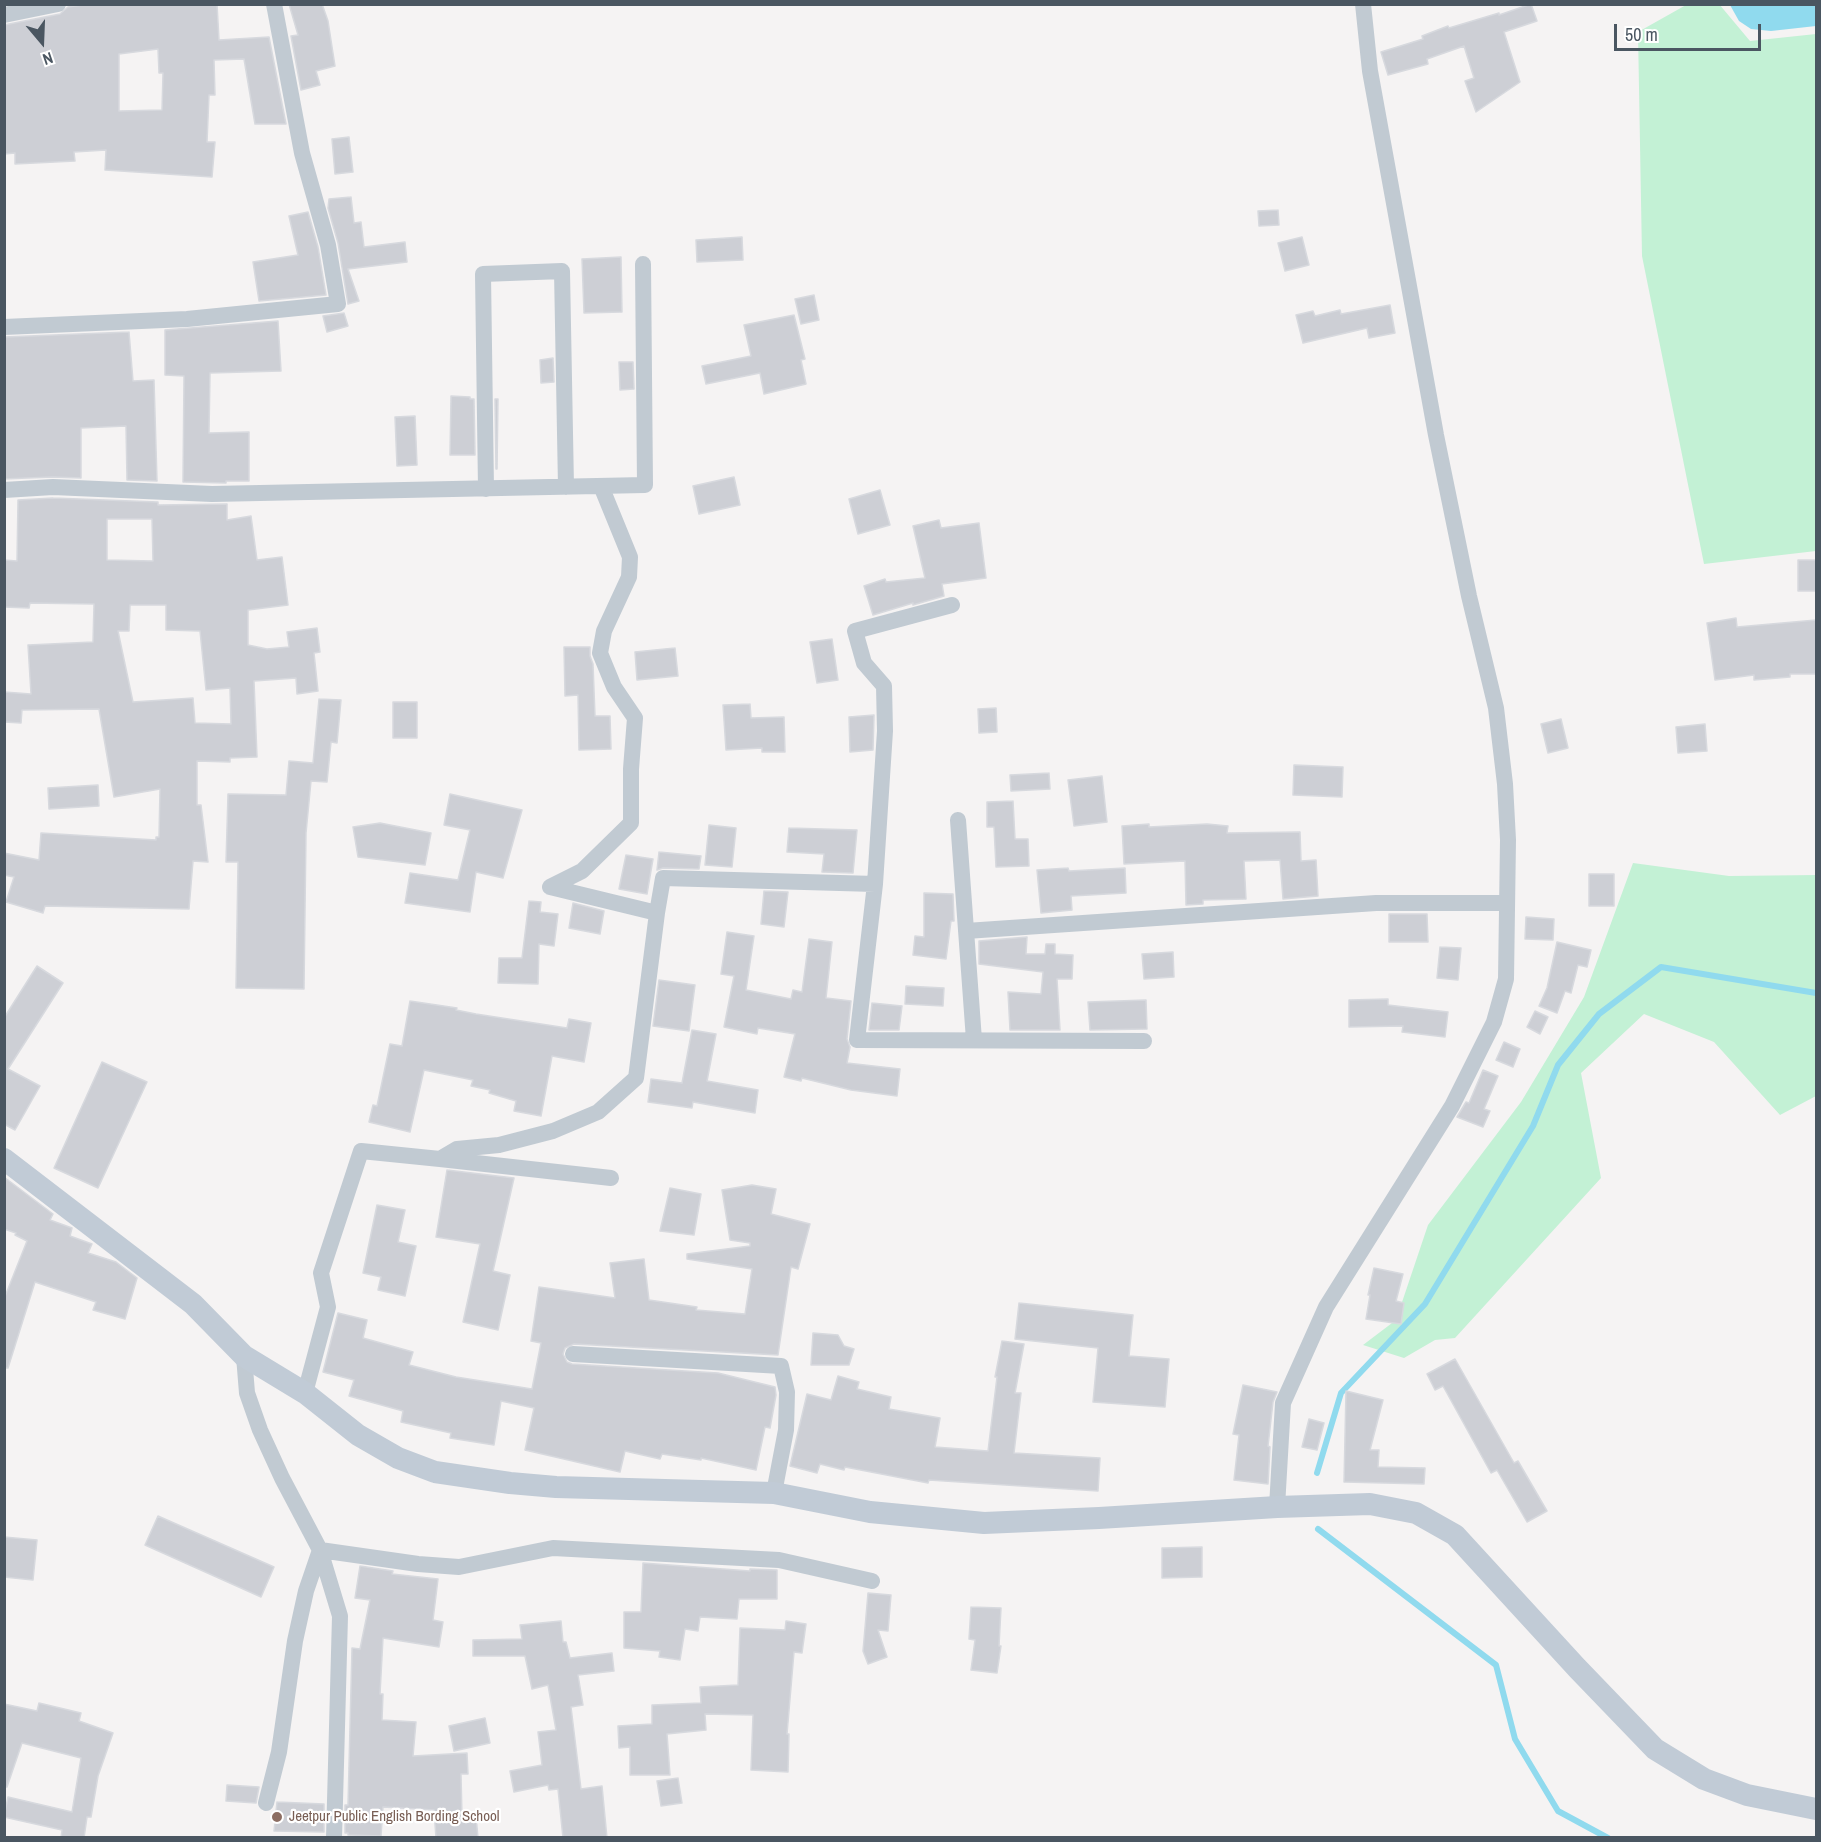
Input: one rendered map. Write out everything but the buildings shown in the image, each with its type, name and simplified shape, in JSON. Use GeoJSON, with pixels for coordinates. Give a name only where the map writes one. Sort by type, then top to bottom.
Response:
{"type":"FeatureCollection","features":[{"type":"Feature","properties":{"kind":"street"},"geometry":{"type":"LineString","coordinates":[[4,327],[187,319],[338,304],[328,246],[302,153],[274,4]]}},
{"type":"Feature","properties":{"kind":"street"},"geometry":{"type":"LineString","coordinates":[[1277,1507],[1283,1403],[1326,1306],[1452,1106],[1494,1022],[1506,979],[1508,840],[1505,784],[1496,708],[1469,596],[1436,435],[1370,71],[1363,4]]}},
{"type":"Feature","properties":{"kind":"street"},"geometry":{"type":"LineString","coordinates":[[4,15],[48,5]]}},
{"type":"Feature","properties":{"kind":"street"},"geometry":{"type":"LineString","coordinates":[[4,490],[53,487],[212,494],[645,485],[643,264]]}},
{"type":"Feature","properties":{"kind":"street"},"geometry":{"type":"LineString","coordinates":[[486,489],[483,274],[562,271],[566,487]]}},
{"type":"Feature","properties":{"kind":"street"},"geometry":{"type":"LineString","coordinates":[[601,486],[630,557],[629,577],[604,631],[600,653],[614,687],[635,718],[631,769],[631,823],[582,871],[550,887],[657,913]]}},
{"type":"Feature","properties":{"kind":"street"},"geometry":{"type":"LineString","coordinates":[[952,605],[855,631],[864,663],[884,686],[885,731],[875,884],[856,1040],[1144,1041]]}},
{"type":"Feature","properties":{"kind":"street"},"geometry":{"type":"LineString","coordinates":[[958,820],[974,1040]]}},
{"type":"Feature","properties":{"kind":"street"},"geometry":{"type":"LineString","coordinates":[[440,1159],[457,1149],[499,1145],[553,1131],[598,1112],[636,1078],[663,878],[875,884]]}},
{"type":"Feature","properties":{"kind":"street"},"geometry":{"type":"LineString","coordinates":[[966,931],[1376,903],[1506,903]]}},
{"type":"Feature","properties":{"kind":"street"},"geometry":{"type":"LineString","coordinates":[[305,1393],[328,1307],[321,1273],[361,1151],[611,1178]]}},
{"type":"Feature","properties":{"kind":"street"},"geometry":{"type":"LineString","coordinates":[[4,1159],[193,1304],[244,1356],[305,1393],[358,1435],[398,1458],[435,1472],[556,1487],[774,1493],[870,1512],[984,1523],[1370,1504],[1416,1514],[1455,1535],[1655,1749],[1704,1779],[1748,1795],[1816,1809]]}},
{"type":"Feature","properties":{"kind":"street"},"geometry":{"type":"LineString","coordinates":[[573,1354],[782,1366],[787,1392],[786,1430],[774,1493]]}},
{"type":"Feature","properties":{"kind":"street"},"geometry":{"type":"LineString","coordinates":[[244,1356],[247,1393],[260,1430],[320,1550],[339,1616],[334,1838]]}},
{"type":"Feature","properties":{"kind":"street"},"geometry":{"type":"LineString","coordinates":[[320,1550],[418,1564],[459,1567],[553,1548],[779,1560],[872,1581]]}},
{"type":"Feature","properties":{"kind":"street"},"geometry":{"type":"LineString","coordinates":[[266,1803],[279,1752],[295,1641],[306,1591],[320,1550]]}},
{"type":"Feature","properties":{"kind":"green space"},"geometry":{"type":"Polygon","coordinates":[[[1719,4],[1750,41],[1816,34],[1816,551],[1704,564],[1642,256],[1638,32],[1686,5],[1719,4]]]}},
{"type":"Feature","properties":{"kind":"green space"},"geometry":{"type":"Polygon","coordinates":[[[1633,863],[1729,876],[1816,875],[1816,1096],[1780,1115],[1714,1042],[1644,1014],[1581,1073],[1601,1178],[1455,1338],[1435,1340],[1404,1358],[1363,1345],[1396,1320],[1428,1225],[1521,1102],[1584,997],[1633,863]]]}},
{"type":"Feature","properties":{"kind":"water"},"geometry":{"type":"Polygon","coordinates":[[[1730,5],[1816,5],[1816,26],[1771,31],[1751,29],[1739,21],[1730,5]]]}},
{"type":"Feature","properties":{"kind":"waterway"},"geometry":{"type":"LineString","coordinates":[[1317,1473],[1341,1393],[1425,1304],[1533,1126],[1558,1065],[1599,1014],[1661,967],[1816,993]]}},
{"type":"Feature","properties":{"kind":"waterway"},"geometry":{"type":"LineString","coordinates":[[1318,1529],[1496,1665],[1515,1739],[1558,1811],[1608,1838]]}},
{"type":"Feature","properties":{"kind":"place","name":"Jeetpur Public English Bording School"},"geometry":{"type":"Point","coordinates":[277,1817]}}]}
